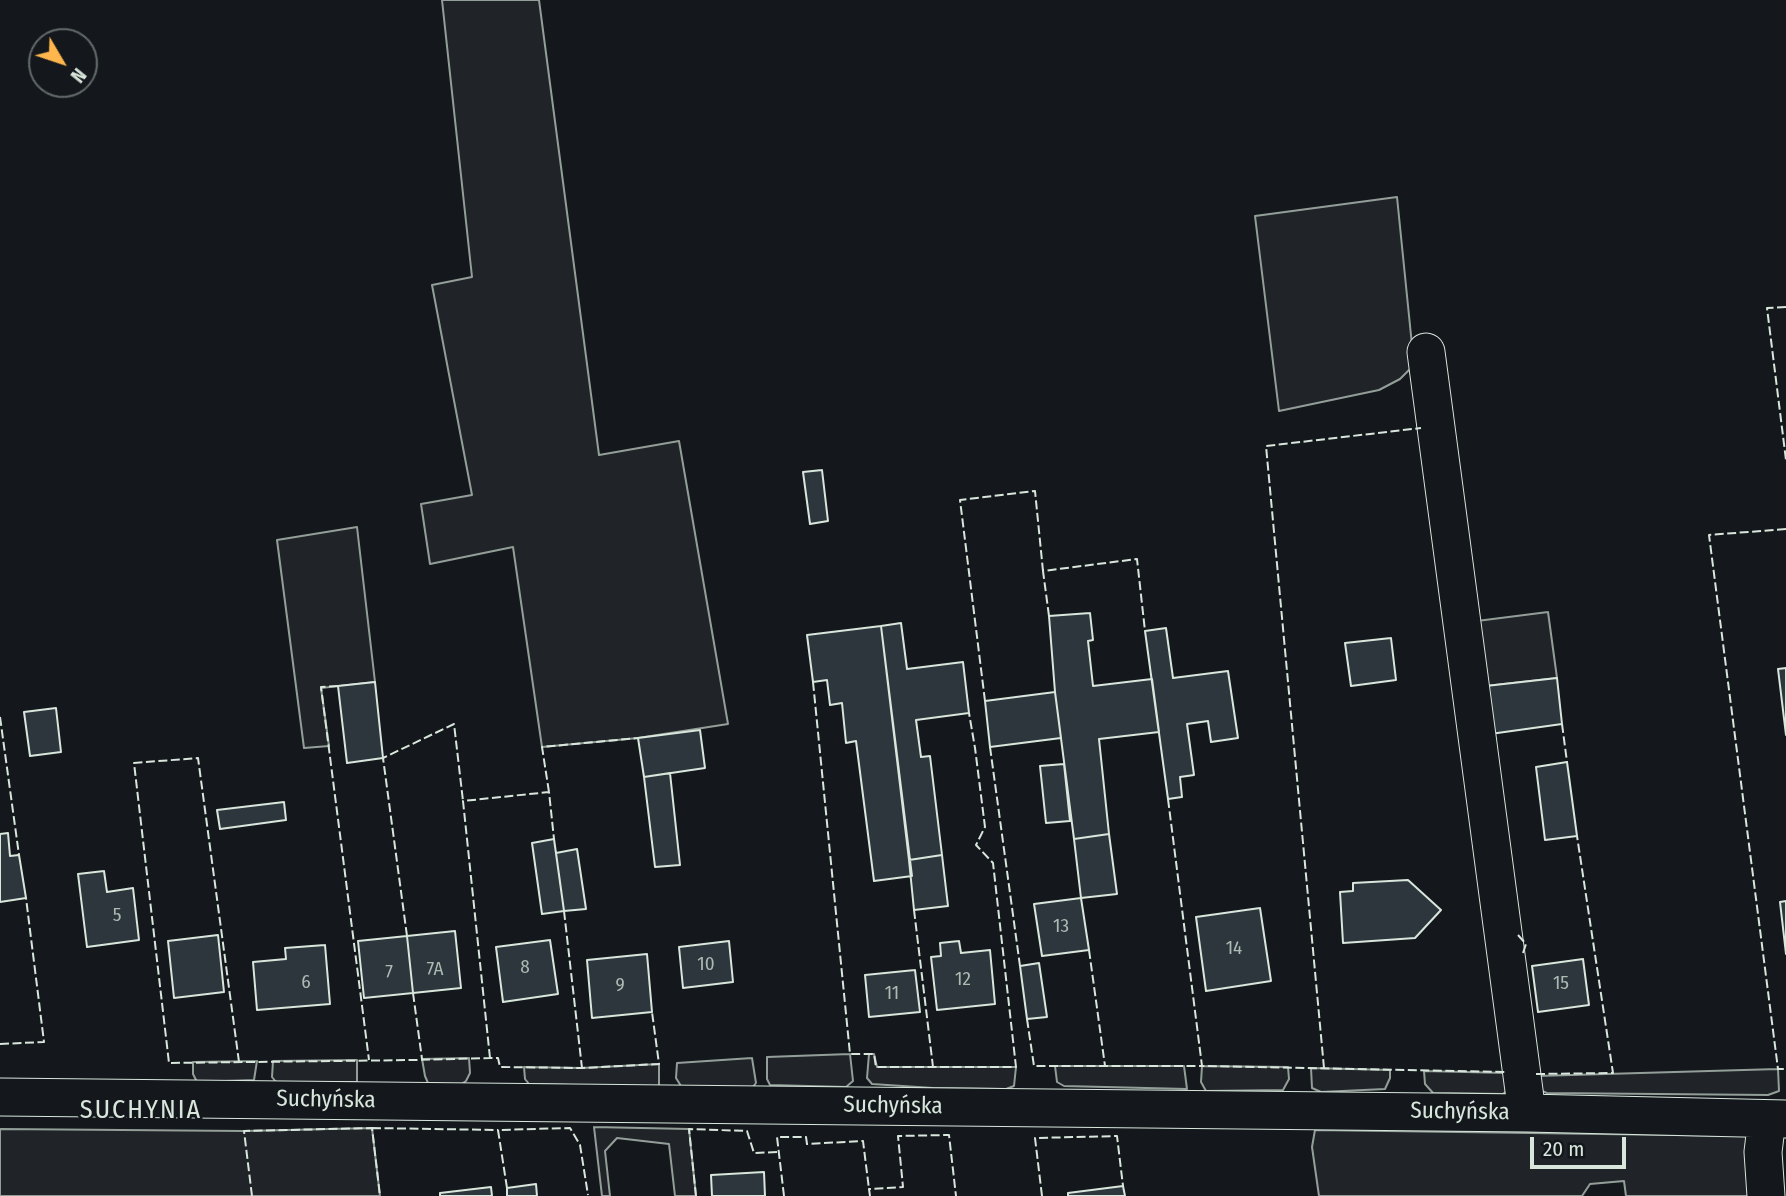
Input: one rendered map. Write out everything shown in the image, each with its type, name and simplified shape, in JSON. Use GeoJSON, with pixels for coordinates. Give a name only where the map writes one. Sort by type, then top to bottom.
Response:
{"type":"FeatureCollection","features":[{"type":"Feature","properties":{"kind":"street"},"geometry":{"type":"LineString","coordinates":[[1426,352],[1527,1113]]}},
{"type":"Feature","properties":{"kind":"street","name":"Suchyńska"},"geometry":{"type":"LineString","coordinates":[[0,1097],[1527,1113],[1777,1119]]}},
{"type":"Feature","properties":{"kind":"street"},"geometry":{"type":"LineString","coordinates":[[1766,1196],[1763,1152],[1777,1119]]}},
{"type":"Feature","properties":{"kind":"shaded area"},"geometry":{"type":"Polygon","coordinates":[[[442,0],[539,0],[599,455],[679,441],[728,724],[638,738],[542,747],[513,547],[430,564],[421,504],[472,495],[432,285],[472,277],[442,0]]]}},
{"type":"Feature","properties":{"kind":"shaded area"},"geometry":{"type":"Polygon","coordinates":[[[1397,197],[1414,365],[1400,379],[1379,390],[1279,411],[1255,216],[1397,197]]]}},
{"type":"Feature","properties":{"kind":"shaded area"},"geometry":{"type":"Polygon","coordinates":[[[357,527],[375,682],[321,688],[329,746],[304,748],[277,540],[357,527]]]}},
{"type":"Feature","properties":{"kind":"shaded area"},"geometry":{"type":"Polygon","coordinates":[[[1548,612],[1557,678],[1477,687],[1469,622],[1548,612]]]}},
{"type":"Feature","properties":{"kind":"shaded area"},"geometry":{"type":"Polygon","coordinates":[[[850,1054],[853,1081],[846,1087],[770,1085],[767,1079],[767,1057],[850,1054]]]}},
{"type":"Feature","properties":{"kind":"shaded area"},"geometry":{"type":"Polygon","coordinates":[[[869,1054],[874,1054],[877,1067],[1016,1067],[1014,1086],[1006,1089],[933,1088],[872,1084],[867,1078],[869,1054]]]}},
{"type":"Feature","properties":{"kind":"shaded area"},"geometry":{"type":"Polygon","coordinates":[[[469,1058],[470,1073],[460,1085],[428,1083],[422,1059],[469,1058]]]}},
{"type":"Feature","properties":{"kind":"shaded area"},"geometry":{"type":"Polygon","coordinates":[[[752,1058],[756,1083],[752,1088],[681,1086],[676,1078],[677,1063],[752,1058]]]}},
{"type":"Feature","properties":{"kind":"shaded area"},"geometry":{"type":"Polygon","coordinates":[[[357,1060],[357,1082],[276,1082],[272,1077],[273,1061],[357,1060]]]}},
{"type":"Feature","properties":{"kind":"shaded area"},"geometry":{"type":"Polygon","coordinates":[[[257,1061],[254,1080],[197,1082],[193,1074],[193,1062],[257,1061]]]}},
{"type":"Feature","properties":{"kind":"shaded area"},"geometry":{"type":"Polygon","coordinates":[[[659,1064],[659,1087],[529,1084],[525,1079],[524,1067],[582,1068],[659,1064]]]}},
{"type":"Feature","properties":{"kind":"shaded area"},"geometry":{"type":"Polygon","coordinates":[[[1055,1066],[1184,1066],[1187,1089],[1064,1086],[1057,1082],[1055,1066]]]}},
{"type":"Feature","properties":{"kind":"shaded area"},"geometry":{"type":"Polygon","coordinates":[[[1202,1066],[1288,1067],[1289,1079],[1283,1090],[1206,1091],[1201,1082],[1202,1066]]]}},
{"type":"Feature","properties":{"kind":"shaded area"},"geometry":{"type":"Polygon","coordinates":[[[1311,1068],[1390,1070],[1390,1078],[1385,1089],[1321,1092],[1312,1088],[1311,1068]]]}},
{"type":"Feature","properties":{"kind":"shaded area"},"geometry":{"type":"Polygon","coordinates":[[[1778,1069],[1779,1091],[1768,1095],[1547,1093],[1537,1089],[1537,1076],[1778,1069]]]}},
{"type":"Feature","properties":{"kind":"shaded area"},"geometry":{"type":"Polygon","coordinates":[[[1424,1071],[1506,1073],[1509,1089],[1503,1094],[1433,1093],[1425,1084],[1424,1071]]]}},
{"type":"Feature","properties":{"kind":"shaded area"},"geometry":{"type":"Polygon","coordinates":[[[594,1127],[689,1129],[696,1196],[675,1196],[669,1144],[617,1138],[605,1151],[610,1196],[602,1196],[594,1127]]]}},
{"type":"Feature","properties":{"kind":"shaded area"},"geometry":{"type":"Polygon","coordinates":[[[372,1128],[380,1196],[0,1196],[0,1129],[244,1131],[372,1128]]]}},
{"type":"Feature","properties":{"kind":"shaded area"},"geometry":{"type":"Polygon","coordinates":[[[1315,1130],[1745,1136],[1752,1142],[1757,1196],[1626,1196],[1624,1181],[1590,1184],[1582,1196],[1319,1196],[1312,1147],[1315,1130]]]}},
{"type":"Feature","properties":{"kind":"building"},"geometry":{"type":"Polygon","coordinates":[[[822,470],[828,521],[810,524],[803,472],[822,470]]]}},
{"type":"Feature","properties":{"kind":"building"},"geometry":{"type":"Polygon","coordinates":[[[1090,613],[1093,640],[1088,641],[1093,686],[1152,679],[1159,732],[1099,739],[1109,834],[1074,839],[1055,692],[1049,616],[1090,613]]]}},
{"type":"Feature","properties":{"kind":"building"},"geometry":{"type":"Polygon","coordinates":[[[901,623],[907,669],[963,662],[969,713],[916,720],[921,757],[930,756],[942,855],[909,860],[881,626],[901,623]]]}},
{"type":"Feature","properties":{"kind":"building"},"geometry":{"type":"Polygon","coordinates":[[[881,626],[912,876],[874,881],[856,741],[846,743],[842,703],[830,705],[827,680],[813,682],[807,635],[881,626]]]}},
{"type":"Feature","properties":{"kind":"building"},"geometry":{"type":"Polygon","coordinates":[[[1166,628],[1173,678],[1228,671],[1238,738],[1211,742],[1208,721],[1187,724],[1194,775],[1180,777],[1182,797],[1168,799],[1145,631],[1166,628]]]}},
{"type":"Feature","properties":{"kind":"building"},"geometry":{"type":"Polygon","coordinates":[[[1391,638],[1396,680],[1351,686],[1345,643],[1391,638]]]}},
{"type":"Feature","properties":{"kind":"building"},"geometry":{"type":"Polygon","coordinates":[[[1786,668],[1786,735],[1778,669],[1786,668]]]}},
{"type":"Feature","properties":{"kind":"building"},"geometry":{"type":"Polygon","coordinates":[[[1557,678],[1562,724],[1483,735],[1477,687],[1557,678]]]}},
{"type":"Feature","properties":{"kind":"building"},"geometry":{"type":"Polygon","coordinates":[[[375,682],[383,758],[347,763],[338,686],[375,682]]]}},
{"type":"Feature","properties":{"kind":"building"},"geometry":{"type":"Polygon","coordinates":[[[1055,692],[1061,738],[990,747],[985,701],[1055,692]]]}},
{"type":"Feature","properties":{"kind":"building"},"geometry":{"type":"Polygon","coordinates":[[[56,708],[61,752],[30,756],[24,712],[56,708]]]}},
{"type":"Feature","properties":{"kind":"building"},"geometry":{"type":"Polygon","coordinates":[[[700,730],[705,768],[644,777],[638,738],[700,730]]]}},
{"type":"Feature","properties":{"kind":"building"},"geometry":{"type":"Polygon","coordinates":[[[1567,762],[1577,836],[1545,840],[1536,767],[1567,762]]]}},
{"type":"Feature","properties":{"kind":"building"},"geometry":{"type":"Polygon","coordinates":[[[1064,764],[1070,821],[1046,823],[1040,766],[1064,764]]]}},
{"type":"Feature","properties":{"kind":"building"},"geometry":{"type":"Polygon","coordinates":[[[670,773],[680,865],[655,867],[644,777],[670,773]]]}},
{"type":"Feature","properties":{"kind":"building"},"geometry":{"type":"Polygon","coordinates":[[[284,802],[286,820],[220,829],[217,810],[284,802]]]}},
{"type":"Feature","properties":{"kind":"building"},"geometry":{"type":"Polygon","coordinates":[[[8,833],[10,856],[19,855],[26,898],[0,902],[0,834],[8,833]]]}},
{"type":"Feature","properties":{"kind":"building"},"geometry":{"type":"Polygon","coordinates":[[[1109,834],[1117,894],[1081,898],[1074,839],[1109,834]]]}},
{"type":"Feature","properties":{"kind":"building"},"geometry":{"type":"Polygon","coordinates":[[[554,839],[564,911],[542,914],[532,843],[554,839]]]}},
{"type":"Feature","properties":{"kind":"building"},"geometry":{"type":"Polygon","coordinates":[[[577,849],[586,909],[564,911],[556,853],[577,849]]]}},
{"type":"Feature","properties":{"kind":"building"},"geometry":{"type":"Polygon","coordinates":[[[942,855],[948,906],[914,910],[909,860],[942,855]]]}},
{"type":"Feature","properties":{"kind":"building"},"geometry":{"type":"Polygon","coordinates":[[[104,871],[107,892],[133,888],[139,940],[87,947],[78,874],[104,871]]]}},
{"type":"Feature","properties":{"kind":"building"},"geometry":{"type":"Polygon","coordinates":[[[1408,880],[1441,910],[1415,938],[1343,943],[1340,892],[1353,891],[1353,883],[1408,880]]]}},
{"type":"Feature","properties":{"kind":"building"},"geometry":{"type":"Polygon","coordinates":[[[1081,898],[1089,950],[1042,956],[1034,904],[1081,898]]]}},
{"type":"Feature","properties":{"kind":"building"},"geometry":{"type":"Polygon","coordinates":[[[1786,901],[1786,954],[1780,902],[1786,901]]]}},
{"type":"Feature","properties":{"kind":"building"},"geometry":{"type":"Polygon","coordinates":[[[1260,908],[1271,981],[1206,991],[1196,917],[1260,908]]]}},
{"type":"Feature","properties":{"kind":"building"},"geometry":{"type":"Polygon","coordinates":[[[455,931],[461,988],[413,993],[407,936],[455,931]]]}},
{"type":"Feature","properties":{"kind":"building"},"geometry":{"type":"Polygon","coordinates":[[[218,935],[224,992],[174,998],[168,941],[218,935]]]}},
{"type":"Feature","properties":{"kind":"building"},"geometry":{"type":"Polygon","coordinates":[[[407,936],[413,993],[364,998],[358,941],[407,936]]]}},
{"type":"Feature","properties":{"kind":"building"},"geometry":{"type":"Polygon","coordinates":[[[550,940],[558,994],[503,1002],[496,947],[550,940]]]}},
{"type":"Feature","properties":{"kind":"building"},"geometry":{"type":"Polygon","coordinates":[[[729,941],[733,982],[683,988],[679,947],[729,941]]]}},
{"type":"Feature","properties":{"kind":"building"},"geometry":{"type":"Polygon","coordinates":[[[959,941],[961,953],[990,950],[995,1004],[937,1010],[931,957],[941,956],[940,943],[959,941]]]}},
{"type":"Feature","properties":{"kind":"building"},"geometry":{"type":"Polygon","coordinates":[[[325,945],[330,1004],[257,1010],[253,962],[286,959],[285,948],[325,945]]]}},
{"type":"Feature","properties":{"kind":"building"},"geometry":{"type":"Polygon","coordinates":[[[647,954],[652,1012],[592,1018],[587,960],[647,954]]]}},
{"type":"Feature","properties":{"kind":"building"},"geometry":{"type":"Polygon","coordinates":[[[1583,959],[1589,1005],[1538,1012],[1532,966],[1583,959]]]}},
{"type":"Feature","properties":{"kind":"building"},"geometry":{"type":"Polygon","coordinates":[[[1039,963],[1047,1017],[1027,1019],[1020,966],[1039,963]]]}},
{"type":"Feature","properties":{"kind":"building"},"geometry":{"type":"Polygon","coordinates":[[[915,970],[920,1012],[869,1017],[865,975],[915,970]]]}},
{"type":"Feature","properties":{"kind":"building"},"geometry":{"type":"Polygon","coordinates":[[[764,1172],[765,1196],[712,1196],[711,1175],[764,1172]]]}},
{"type":"Feature","properties":{"kind":"building"},"geometry":{"type":"Polygon","coordinates":[[[536,1184],[537,1196],[507,1196],[507,1188],[536,1184]]]}},
{"type":"Feature","properties":{"kind":"building"},"geometry":{"type":"Polygon","coordinates":[[[1123,1186],[1125,1196],[1068,1196],[1068,1193],[1123,1186]]]}},
{"type":"Feature","properties":{"kind":"building"},"geometry":{"type":"Polygon","coordinates":[[[491,1187],[492,1196],[440,1196],[440,1193],[491,1187]]]}},
{"type":"Feature","properties":{"kind":"fence"},"geometry":{"type":"LineString","coordinates":[[1786,307],[1767,308],[1786,460]]}},
{"type":"Feature","properties":{"kind":"fence"},"geometry":{"type":"LineString","coordinates":[[1324,1068],[1266,446],[1421,428]]}},
{"type":"Feature","properties":{"kind":"fence"},"geometry":{"type":"LineString","coordinates":[[985,701],[960,500],[1035,491],[1043,571]]}},
{"type":"Feature","properties":{"kind":"fence"},"geometry":{"type":"LineString","coordinates":[[1786,529],[1709,535],[1778,1069],[1786,1069]]}},
{"type":"Feature","properties":{"kind":"fence"},"geometry":{"type":"LineString","coordinates":[[1049,616],[1043,571],[1137,559],[1145,631]]}},
{"type":"Feature","properties":{"kind":"fence"},"geometry":{"type":"LineString","coordinates":[[813,682],[850,1054],[874,1054],[876,1067],[1016,1067],[993,863],[976,845],[985,827],[969,713]]}},
{"type":"Feature","properties":{"kind":"fence"},"geometry":{"type":"LineString","coordinates":[[338,686],[321,687],[369,1060]]}},
{"type":"Feature","properties":{"kind":"fence"},"geometry":{"type":"LineString","coordinates":[[0,717],[19,855]]}},
{"type":"Feature","properties":{"kind":"fence"},"geometry":{"type":"LineString","coordinates":[[407,936],[383,758],[454,724],[463,801]]}},
{"type":"Feature","properties":{"kind":"fence"},"geometry":{"type":"LineString","coordinates":[[1562,724],[1567,762]]}},
{"type":"Feature","properties":{"kind":"fence"},"geometry":{"type":"LineString","coordinates":[[549,792],[542,747],[638,738]]}},
{"type":"Feature","properties":{"kind":"fence"},"geometry":{"type":"LineString","coordinates":[[990,747],[1020,966]]}},
{"type":"Feature","properties":{"kind":"fence"},"geometry":{"type":"LineString","coordinates":[[239,1062],[198,758],[134,763],[169,1063],[415,1060],[498,1058],[500,1067],[582,1068],[659,1064],[652,1012]]}},
{"type":"Feature","properties":{"kind":"fence"},"geometry":{"type":"LineString","coordinates":[[490,1058],[463,801],[549,792],[554,839]]}},
{"type":"Feature","properties":{"kind":"fence"},"geometry":{"type":"LineString","coordinates":[[1168,799],[1202,1066],[1506,1072]]}},
{"type":"Feature","properties":{"kind":"fence"},"geometry":{"type":"LineString","coordinates":[[1536,1074],[1613,1073],[1577,836]]}},
{"type":"Feature","properties":{"kind":"fence"},"geometry":{"type":"LineString","coordinates":[[0,1044],[44,1042],[26,898]]}},
{"type":"Feature","properties":{"kind":"fence"},"geometry":{"type":"LineString","coordinates":[[914,910],[933,1067]]}},
{"type":"Feature","properties":{"kind":"fence"},"geometry":{"type":"LineString","coordinates":[[564,911],[582,1068]]}},
{"type":"Feature","properties":{"kind":"fence"},"geometry":{"type":"LineString","coordinates":[[1518,935],[1526,944],[1522,956]]}},
{"type":"Feature","properties":{"kind":"fence"},"geometry":{"type":"LineString","coordinates":[[1089,950],[1105,1066]]}},
{"type":"Feature","properties":{"kind":"fence"},"geometry":{"type":"LineString","coordinates":[[413,993],[422,1059]]}},
{"type":"Feature","properties":{"kind":"fence"},"geometry":{"type":"LineString","coordinates":[[1027,1019],[1034,1066],[1202,1066]]}},
{"type":"Feature","properties":{"kind":"fence"},"geometry":{"type":"LineString","coordinates":[[372,1128],[498,1130]]}},
{"type":"Feature","properties":{"kind":"fence"},"geometry":{"type":"LineString","coordinates":[[252,1196],[244,1131],[372,1128],[380,1196]]}},
{"type":"Feature","properties":{"kind":"fence"},"geometry":{"type":"LineString","coordinates":[[507,1188],[498,1130],[570,1128],[580,1145],[588,1195]]}},
{"type":"Feature","properties":{"kind":"fence"},"geometry":{"type":"LineString","coordinates":[[696,1196],[689,1129],[747,1131],[754,1153],[779,1152]]}},
{"type":"Feature","properties":{"kind":"fence"},"geometry":{"type":"LineString","coordinates":[[870,1196],[869,1189],[903,1187],[898,1136],[949,1135],[956,1196]]}},
{"type":"Feature","properties":{"kind":"fence"},"geometry":{"type":"LineString","coordinates":[[1042,1196],[1035,1138],[1117,1136],[1123,1186]]}},
{"type":"Feature","properties":{"kind":"fence"},"geometry":{"type":"LineString","coordinates":[[784,1196],[777,1137],[806,1137],[807,1144],[863,1141],[869,1189]]}},
{"type":"Feature","properties":{"kind":"district","name":"SUCHYNIA"},"geometry":{"type":"Point","coordinates":[141,1111]}}]}
